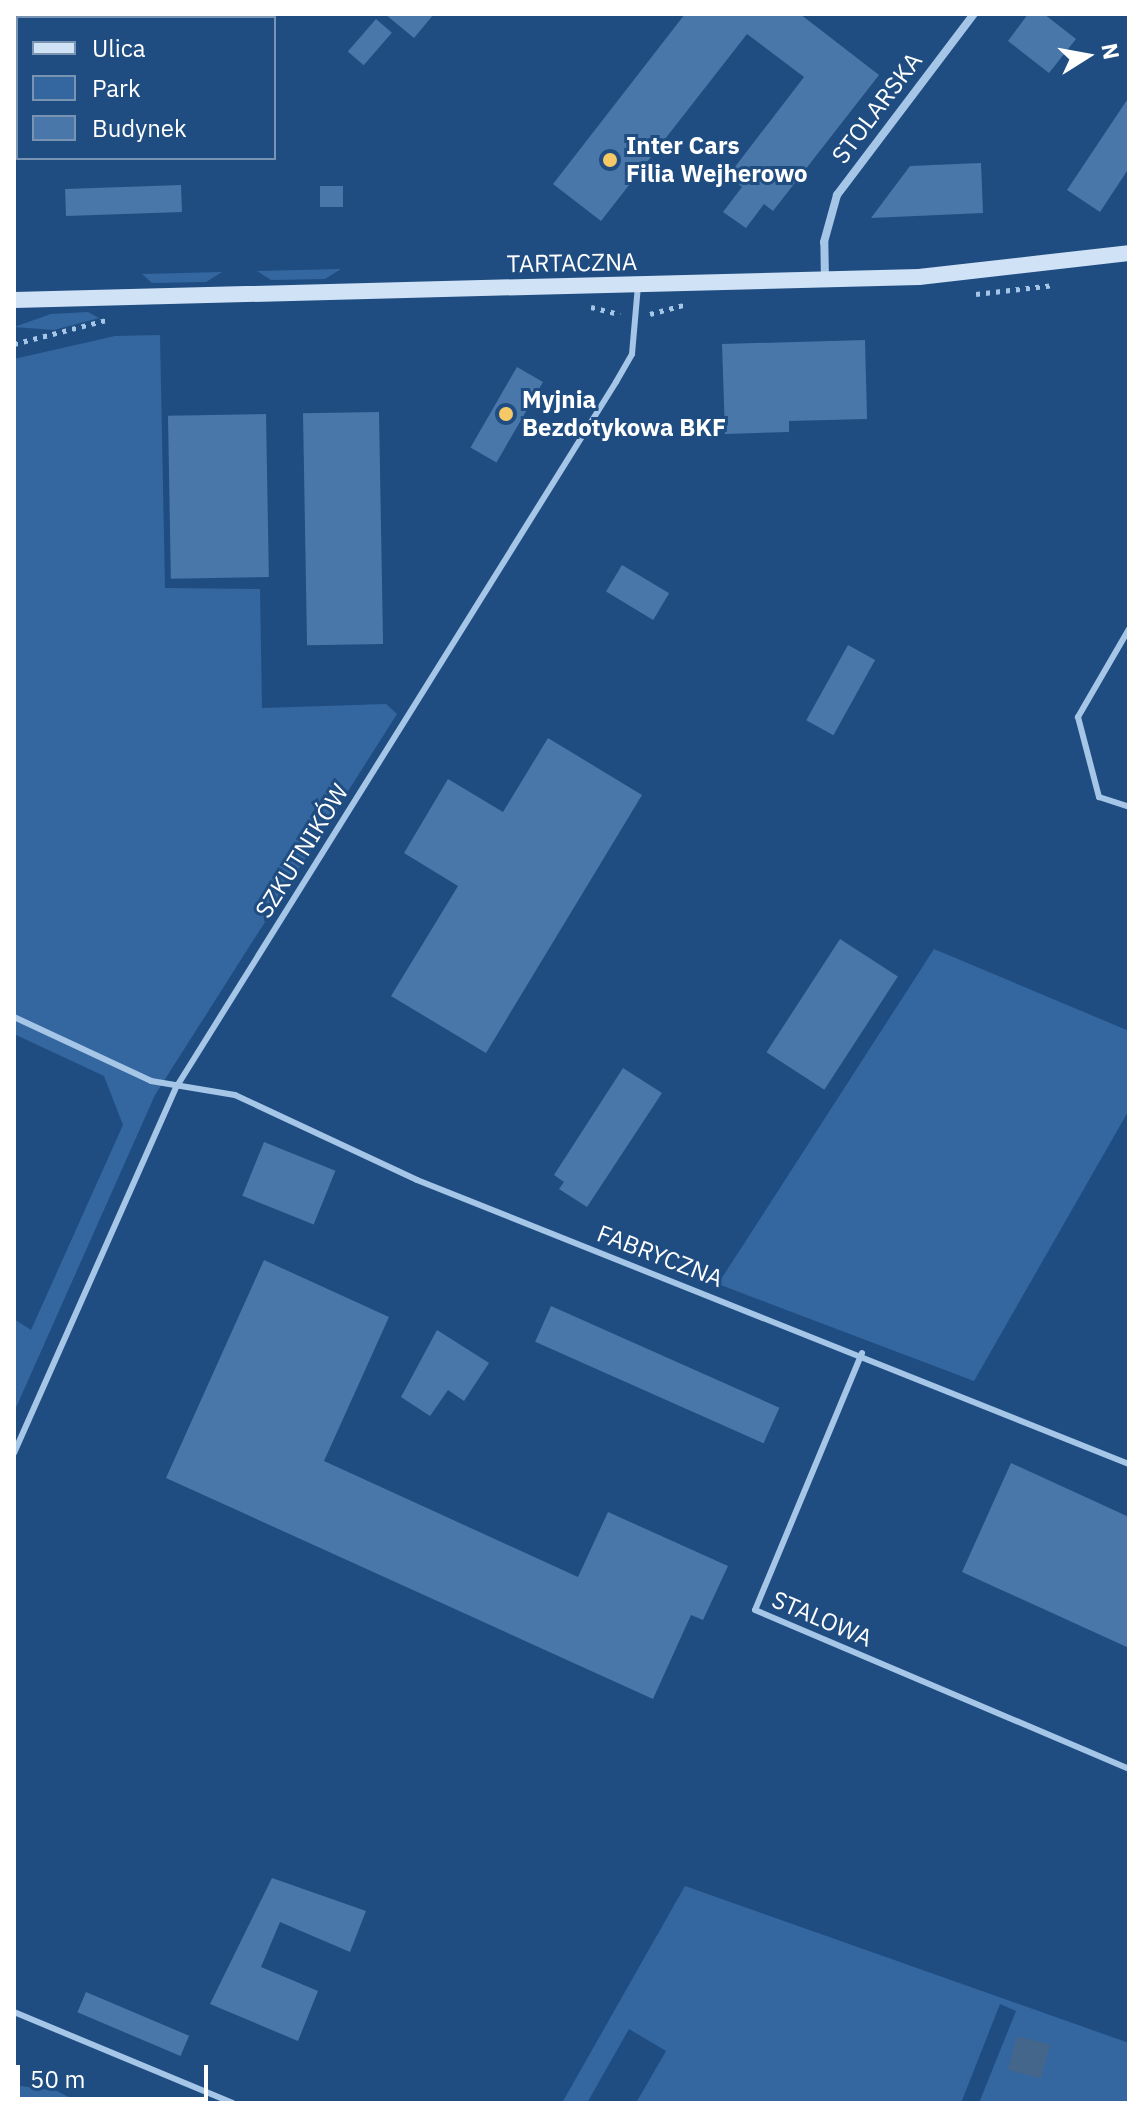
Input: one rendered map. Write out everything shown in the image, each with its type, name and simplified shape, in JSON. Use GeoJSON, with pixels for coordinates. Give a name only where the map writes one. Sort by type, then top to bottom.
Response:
{"type":"FeatureCollection","features":[{"type":"Feature","properties":{"kind":"street","name":"STOLARSKA"},"geometry":{"type":"LineString","coordinates":[[825,281],[824,242],[837,195],[974,14]]}},
{"type":"Feature","properties":{"kind":"street","name":"TARTACZNA"},"geometry":{"type":"LineString","coordinates":[[14,300],[825,281],[1014,270],[1129,253]]}},
{"type":"Feature","properties":{"kind":"lane","name":"SZKUTNIKÓW"},"geometry":{"type":"LineString","coordinates":[[14,1453],[177,1086],[616,382],[637,329],[638,285]]}},
{"type":"Feature","properties":{"kind":"lane"},"geometry":{"type":"LineString","coordinates":[[1129,629],[1078,717],[1099,797],[1129,807]]}},
{"type":"Feature","properties":{"kind":"lane","name":"FABRYCZNA"},"geometry":{"type":"LineString","coordinates":[[14,1017],[151,1081],[235,1095],[417,1180],[862,1353],[1129,1464]]}},
{"type":"Feature","properties":{"kind":"lane","name":"STALOWA"},"geometry":{"type":"LineString","coordinates":[[862,1353],[755,1610],[1129,1769]]}},
{"type":"Feature","properties":{"kind":"lane"},"geometry":{"type":"LineString","coordinates":[[14,2012],[233,2103]]}},
{"type":"Feature","properties":{"kind":"green space"},"geometry":{"type":"Polygon","coordinates":[[[341,269],[325,279],[271,280],[257,271],[341,269]]]}},
{"type":"Feature","properties":{"kind":"green space"},"geometry":{"type":"Polygon","coordinates":[[[222,272],[206,282],[152,283],[142,274],[222,272]]]}},
{"type":"Feature","properties":{"kind":"green space"},"geometry":{"type":"Polygon","coordinates":[[[88,312],[99,318],[54,330],[14,327],[51,314],[88,312]]]}},
{"type":"Feature","properties":{"kind":"green space"},"geometry":{"type":"Polygon","coordinates":[[[160,335],[165,588],[260,589],[262,708],[386,704],[397,714],[155,1095],[14,1412],[14,1319],[31,1330],[123,1125],[104,1076],[14,1034],[14,359],[115,336],[160,335]]]}},
{"type":"Feature","properties":{"kind":"green space"},"geometry":{"type":"Polygon","coordinates":[[[934,949],[1129,1031],[1129,1110],[974,1381],[718,1284],[934,949]]]}},
{"type":"Feature","properties":{"kind":"green space"},"geometry":{"type":"Polygon","coordinates":[[[685,1886],[1129,2043],[1129,2103],[979,2103],[1016,2011],[1000,2004],[961,2103],[636,2103],[666,2051],[629,2029],[587,2103],[562,2103],[685,1886]]]}},
{"type":"Feature","properties":{"kind":"green space"},"geometry":{"type":"Polygon","coordinates":[[[14,2085],[57,2091],[80,2103],[14,2103],[14,2085]]]}},
{"type":"Feature","properties":{"kind":"shaded area"},"geometry":{"type":"Polygon","coordinates":[[[1017,2036],[1050,2045],[1041,2079],[1008,2070],[1017,2036]]]}},
{"type":"Feature","properties":{"kind":"building"},"geometry":{"type":"Polygon","coordinates":[[[385,14],[434,14],[414,38],[385,14]]]}},
{"type":"Feature","properties":{"kind":"building"},"geometry":{"type":"Polygon","coordinates":[[[685,14],[800,14],[879,75],[773,211],[764,204],[746,228],[723,212],[742,187],[728,176],[804,77],[747,34],[601,221],[553,184],[685,14]]]}},
{"type":"Feature","properties":{"kind":"building"},"geometry":{"type":"Polygon","coordinates":[[[1028,14],[1044,14],[1076,39],[1049,73],[1008,41],[1028,14]]]}},
{"type":"Feature","properties":{"kind":"building"},"geometry":{"type":"Polygon","coordinates":[[[376,19],[392,33],[364,65],[348,51],[376,19]]]}},
{"type":"Feature","properties":{"kind":"building"},"geometry":{"type":"Polygon","coordinates":[[[1129,97],[1129,168],[1100,212],[1067,190],[1129,97]]]}},
{"type":"Feature","properties":{"kind":"building"},"geometry":{"type":"Polygon","coordinates":[[[981,163],[983,213],[871,218],[910,166],[981,163]]]}},
{"type":"Feature","properties":{"kind":"building"},"geometry":{"type":"Polygon","coordinates":[[[181,185],[182,212],[66,216],[65,189],[181,185]]]}},
{"type":"Feature","properties":{"kind":"building"},"geometry":{"type":"Polygon","coordinates":[[[320,186],[343,186],[343,207],[320,207],[320,186]]]}},
{"type":"Feature","properties":{"kind":"building"},"geometry":{"type":"Polygon","coordinates":[[[865,340],[867,419],[789,421],[789,432],[725,434],[722,344],[865,340]]]}},
{"type":"Feature","properties":{"kind":"building","name":"Myjnia Bezdotykowa BKF"},"geometry":{"type":"Polygon","coordinates":[[[517,367],[543,382],[496,463],[470,448],[517,367]]]}},
{"type":"Feature","properties":{"kind":"building"},"geometry":{"type":"Polygon","coordinates":[[[379,412],[383,644],[307,645],[303,413],[379,412]]]}},
{"type":"Feature","properties":{"kind":"building"},"geometry":{"type":"Polygon","coordinates":[[[266,414],[269,577],[171,579],[168,416],[266,414]]]}},
{"type":"Feature","properties":{"kind":"building"},"geometry":{"type":"Polygon","coordinates":[[[622,565],[669,593],[653,620],[606,592],[622,565]]]}},
{"type":"Feature","properties":{"kind":"building"},"geometry":{"type":"Polygon","coordinates":[[[848,645],[875,660],[833,735],[806,720],[848,645]]]}},
{"type":"Feature","properties":{"kind":"building"},"geometry":{"type":"Polygon","coordinates":[[[548,738],[642,795],[486,1053],[391,996],[458,886],[404,853],[448,779],[503,812],[548,738]]]}},
{"type":"Feature","properties":{"kind":"building"},"geometry":{"type":"Polygon","coordinates":[[[840,939],[898,977],[824,1090],[766,1052],[840,939]]]}},
{"type":"Feature","properties":{"kind":"building"},"geometry":{"type":"Polygon","coordinates":[[[623,1068],[662,1093],[587,1207],[559,1189],[564,1182],[554,1175],[623,1068]]]}},
{"type":"Feature","properties":{"kind":"building"},"geometry":{"type":"Polygon","coordinates":[[[264,1142],[335,1171],[314,1225],[242,1196],[264,1142]]]}},
{"type":"Feature","properties":{"kind":"building"},"geometry":{"type":"Polygon","coordinates":[[[264,1260],[389,1317],[324,1461],[578,1577],[608,1512],[728,1566],[703,1620],[691,1615],[653,1699],[166,1478],[264,1260]]]}},
{"type":"Feature","properties":{"kind":"building"},"geometry":{"type":"Polygon","coordinates":[[[551,1306],[779,1408],[764,1443],[535,1342],[551,1306]]]}},
{"type":"Feature","properties":{"kind":"building"},"geometry":{"type":"Polygon","coordinates":[[[437,1330],[489,1363],[464,1401],[448,1390],[430,1416],[401,1397],[437,1330]]]}},
{"type":"Feature","properties":{"kind":"building"},"geometry":{"type":"Polygon","coordinates":[[[1011,1463],[1129,1517],[1129,1648],[962,1572],[1011,1463]]]}},
{"type":"Feature","properties":{"kind":"building"},"geometry":{"type":"Polygon","coordinates":[[[272,1878],[366,1911],[350,1952],[280,1922],[261,1967],[318,1991],[298,2041],[210,2004],[272,1878]]]}},
{"type":"Feature","properties":{"kind":"building"},"geometry":{"type":"Polygon","coordinates":[[[86,1992],[189,2036],[181,2056],[77,2012],[86,1992]]]}},
{"type":"Feature","properties":{"kind":"place","name":"Inter Cars Filia Wejherowo"},"geometry":{"type":"Point","coordinates":[610,160]}},
{"type":"Feature","properties":{"kind":"place","name":"Myjnia Bezdotykowa BKF"},"geometry":{"type":"Point","coordinates":[506,414]}}]}
